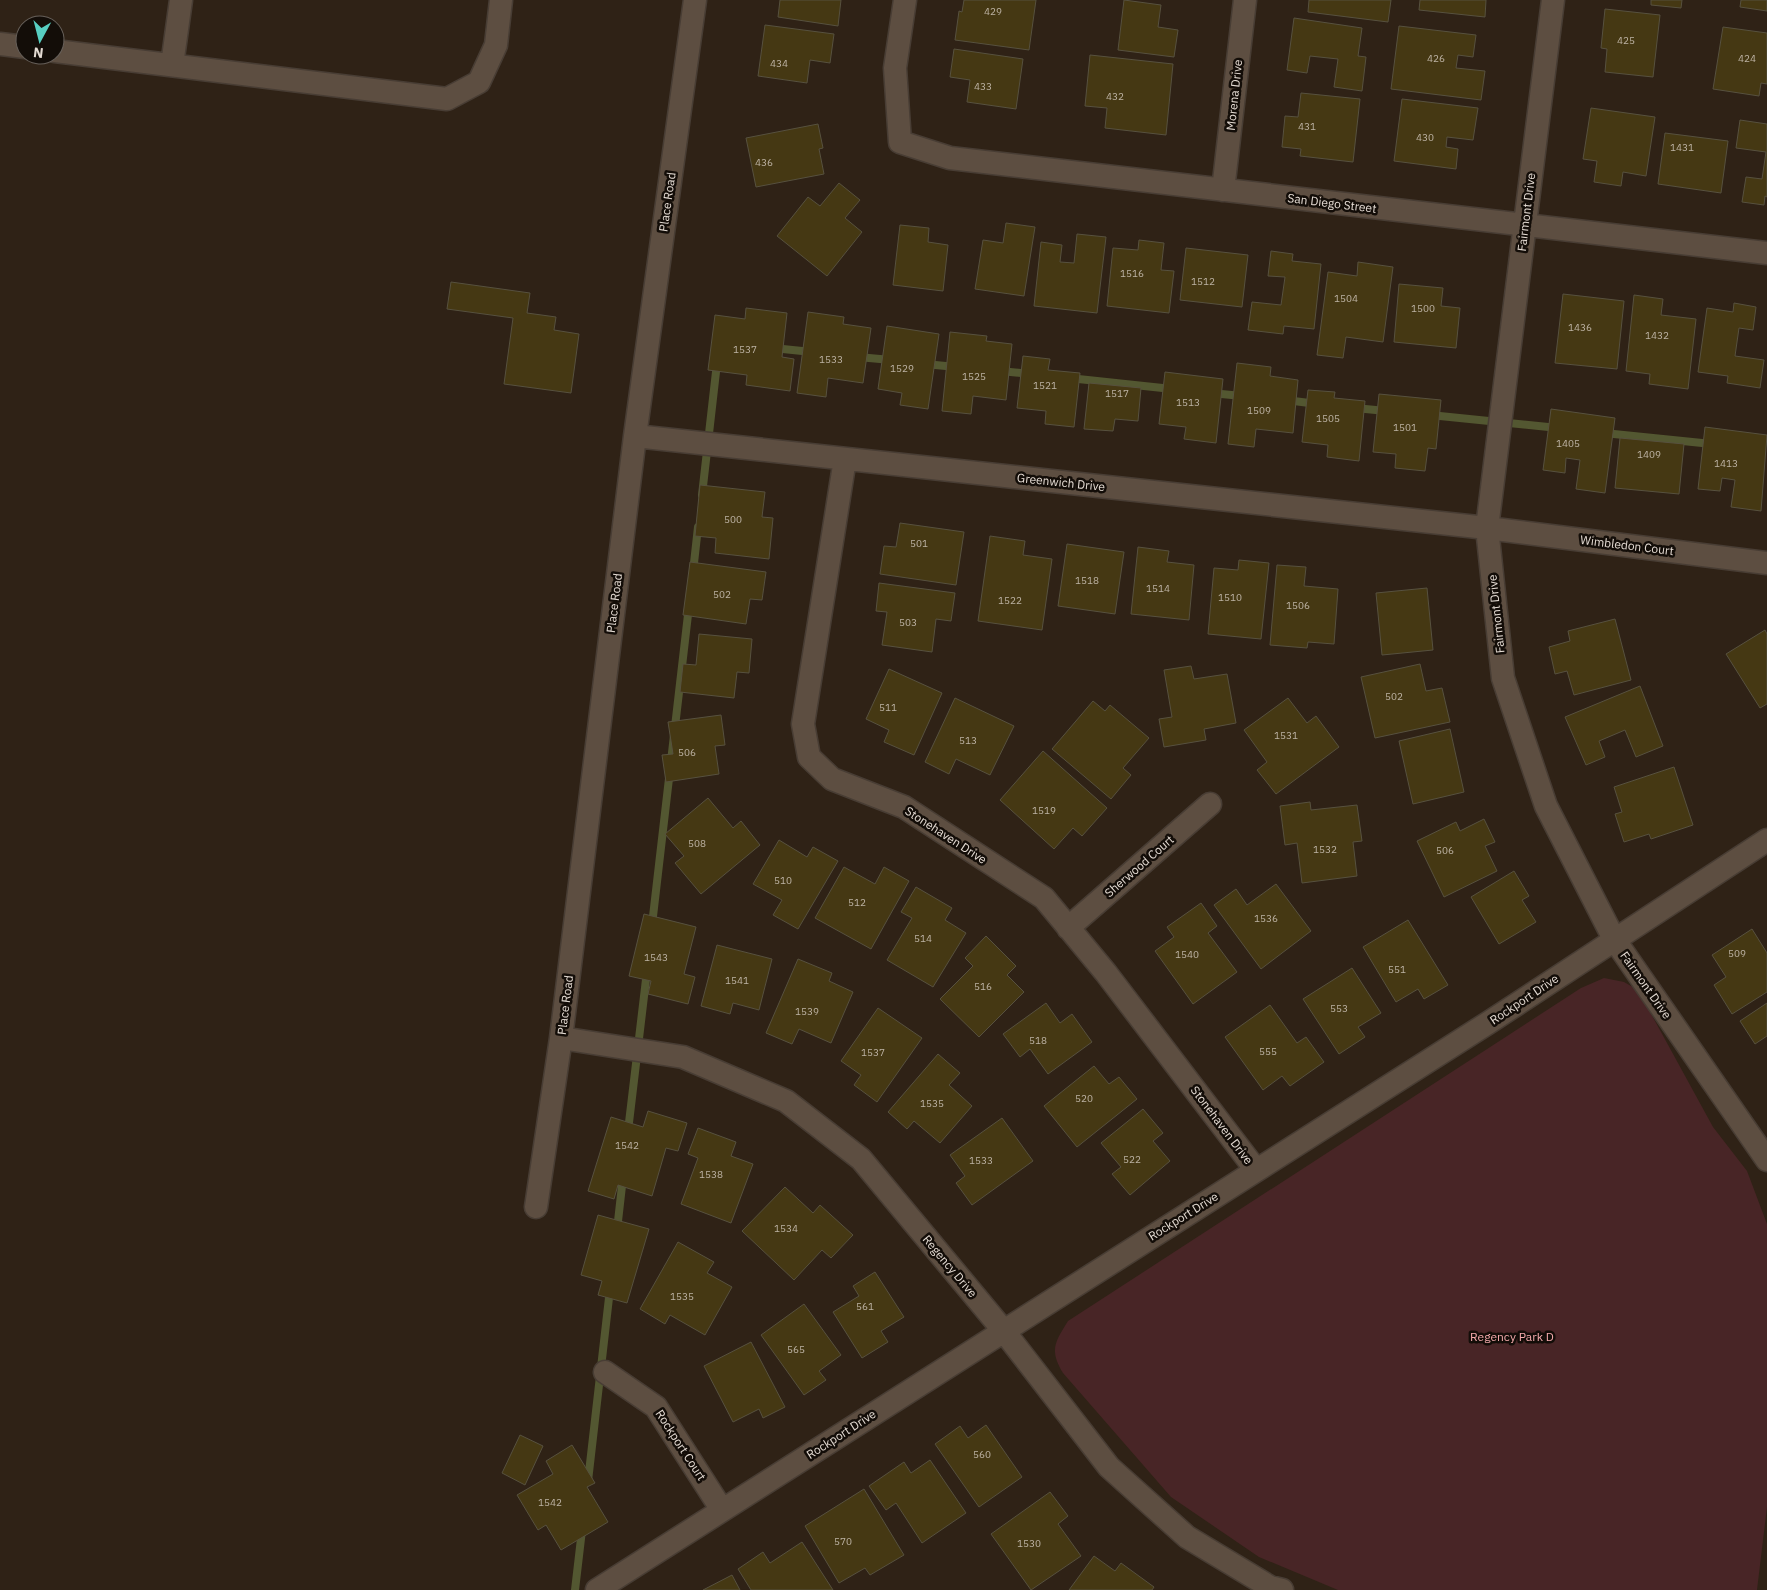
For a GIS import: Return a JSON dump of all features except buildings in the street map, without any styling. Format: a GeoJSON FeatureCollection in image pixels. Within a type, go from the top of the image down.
{"type":"FeatureCollection","features":[{"type":"Feature","properties":{"kind":"street"},"geometry":{"type":"LineString","coordinates":[[172,65],[181,0]]}},
{"type":"Feature","properties":{"kind":"street"},"geometry":{"type":"LineString","coordinates":[[65,52],[447,99],[478,82],[496,45],[501,0]]}},
{"type":"Feature","properties":{"kind":"street","name":"Place Road"},"geometry":{"type":"LineString","coordinates":[[536,1207],[561,1038],[635,436],[695,0]]}},
{"type":"Feature","properties":{"kind":"street","name":"San Diego Street"},"geometry":{"type":"LineString","coordinates":[[905,0],[896,68],[900,142],[950,158],[1767,253]]}},
{"type":"Feature","properties":{"kind":"street","name":"Morena Drive"},"geometry":{"type":"LineString","coordinates":[[1223,190],[1244,0]]}},
{"type":"Feature","properties":{"kind":"street","name":"Fairmont Drive"},"geometry":{"type":"LineString","coordinates":[[1553,0],[1488,528],[1503,678],[1546,806],[1614,939],[1767,1160]]}},
{"type":"Feature","properties":{"kind":"street"},"geometry":{"type":"LineString","coordinates":[[0,44],[15,46]]}},
{"type":"Feature","properties":{"kind":"street","name":"Greenwich Drive"},"geometry":{"type":"LineString","coordinates":[[635,436],[1488,528]]}},
{"type":"Feature","properties":{"kind":"street","name":"Stonehaven Drive"},"geometry":{"type":"LineString","coordinates":[[845,459],[803,724],[810,757],[832,779],[904,807],[1044,898],[1256,1170]]}},
{"type":"Feature","properties":{"kind":"street","name":"Wimbledon Court"},"geometry":{"type":"LineString","coordinates":[[1488,528],[1767,563]]}},
{"type":"Feature","properties":{"kind":"street","name":"Sherwood Court"},"geometry":{"type":"LineString","coordinates":[[1068,928],[1210,804]]}},
{"type":"Feature","properties":{"kind":"street","name":"Rockport Drive"},"geometry":{"type":"LineString","coordinates":[[597,1590],[1488,1023],[1767,840]]}},
{"type":"Feature","properties":{"kind":"street","name":"Regency Drive"},"geometry":{"type":"LineString","coordinates":[[561,1038],[683,1057],[786,1101],[860,1159],[1003,1330],[1108,1467],[1187,1537],[1270,1587],[1282,1590]]}},
{"type":"Feature","properties":{"kind":"street","name":"Rockport Court"},"geometry":{"type":"LineString","coordinates":[[605,1372],[656,1406],[722,1510]]}},
{"type":"Feature","properties":{"kind":"green space","name":"Regency Park D"},"geometry":{"type":"Polygon","coordinates":[[[1604,978],[1624,982],[1638,990],[1713,1127],[1747,1171],[1767,1224],[1767,1507],[1757,1590],[1338,1590],[1259,1557],[1171,1497],[1063,1373],[1056,1358],[1055,1346],[1068,1321],[1581,988],[1604,978]]]}},
{"type":"Feature","properties":{"kind":"waterway"},"geometry":{"type":"LineString","coordinates":[[773,348],[812,352]]}},
{"type":"Feature","properties":{"kind":"waterway"},"geometry":{"type":"LineString","coordinates":[[858,357],[891,360]]}},
{"type":"Feature","properties":{"kind":"waterway"},"geometry":{"type":"LineString","coordinates":[[702,495],[717,363]]}},
{"type":"Feature","properties":{"kind":"waterway"},"geometry":{"type":"LineString","coordinates":[[925,364],[956,367]]}},
{"type":"Feature","properties":{"kind":"waterway"},"geometry":{"type":"LineString","coordinates":[[1000,371],[1031,374]]}},
{"type":"Feature","properties":{"kind":"waterway"},"geometry":{"type":"LineString","coordinates":[[1069,378],[1172,389]]}},
{"type":"Feature","properties":{"kind":"waterway"},"geometry":{"type":"LineString","coordinates":[[1211,393],[1242,396]]}},
{"type":"Feature","properties":{"kind":"waterway"},"geometry":{"type":"LineString","coordinates":[[1286,400],[1317,404]]}},
{"type":"Feature","properties":{"kind":"waterway"},"geometry":{"type":"LineString","coordinates":[[1355,408],[1386,411]]}},
{"type":"Feature","properties":{"kind":"waterway"},"geometry":{"type":"LineString","coordinates":[[1430,415],[1558,428]]}},
{"type":"Feature","properties":{"kind":"waterway"},"geometry":{"type":"LineString","coordinates":[[1604,433],[1712,444]]}},
{"type":"Feature","properties":{"kind":"waterway"},"geometry":{"type":"LineString","coordinates":[[693,572],[698,527]]}},
{"type":"Feature","properties":{"kind":"waterway"},"geometry":{"type":"LineString","coordinates":[[652,925],[689,606]]}},
{"type":"Feature","properties":{"kind":"waterway"},"geometry":{"type":"LineString","coordinates":[[628,1131],[647,971]]}},
{"type":"Feature","properties":{"kind":"waterway"},"geometry":{"type":"LineString","coordinates":[[617,1230],[623,1177]]}},
{"type":"Feature","properties":{"kind":"waterway"},"geometry":{"type":"LineString","coordinates":[[588,1481],[610,1289]]}},
{"type":"Feature","properties":{"kind":"waterway"},"geometry":{"type":"LineString","coordinates":[[575,1590],[582,1530]]}}]}
